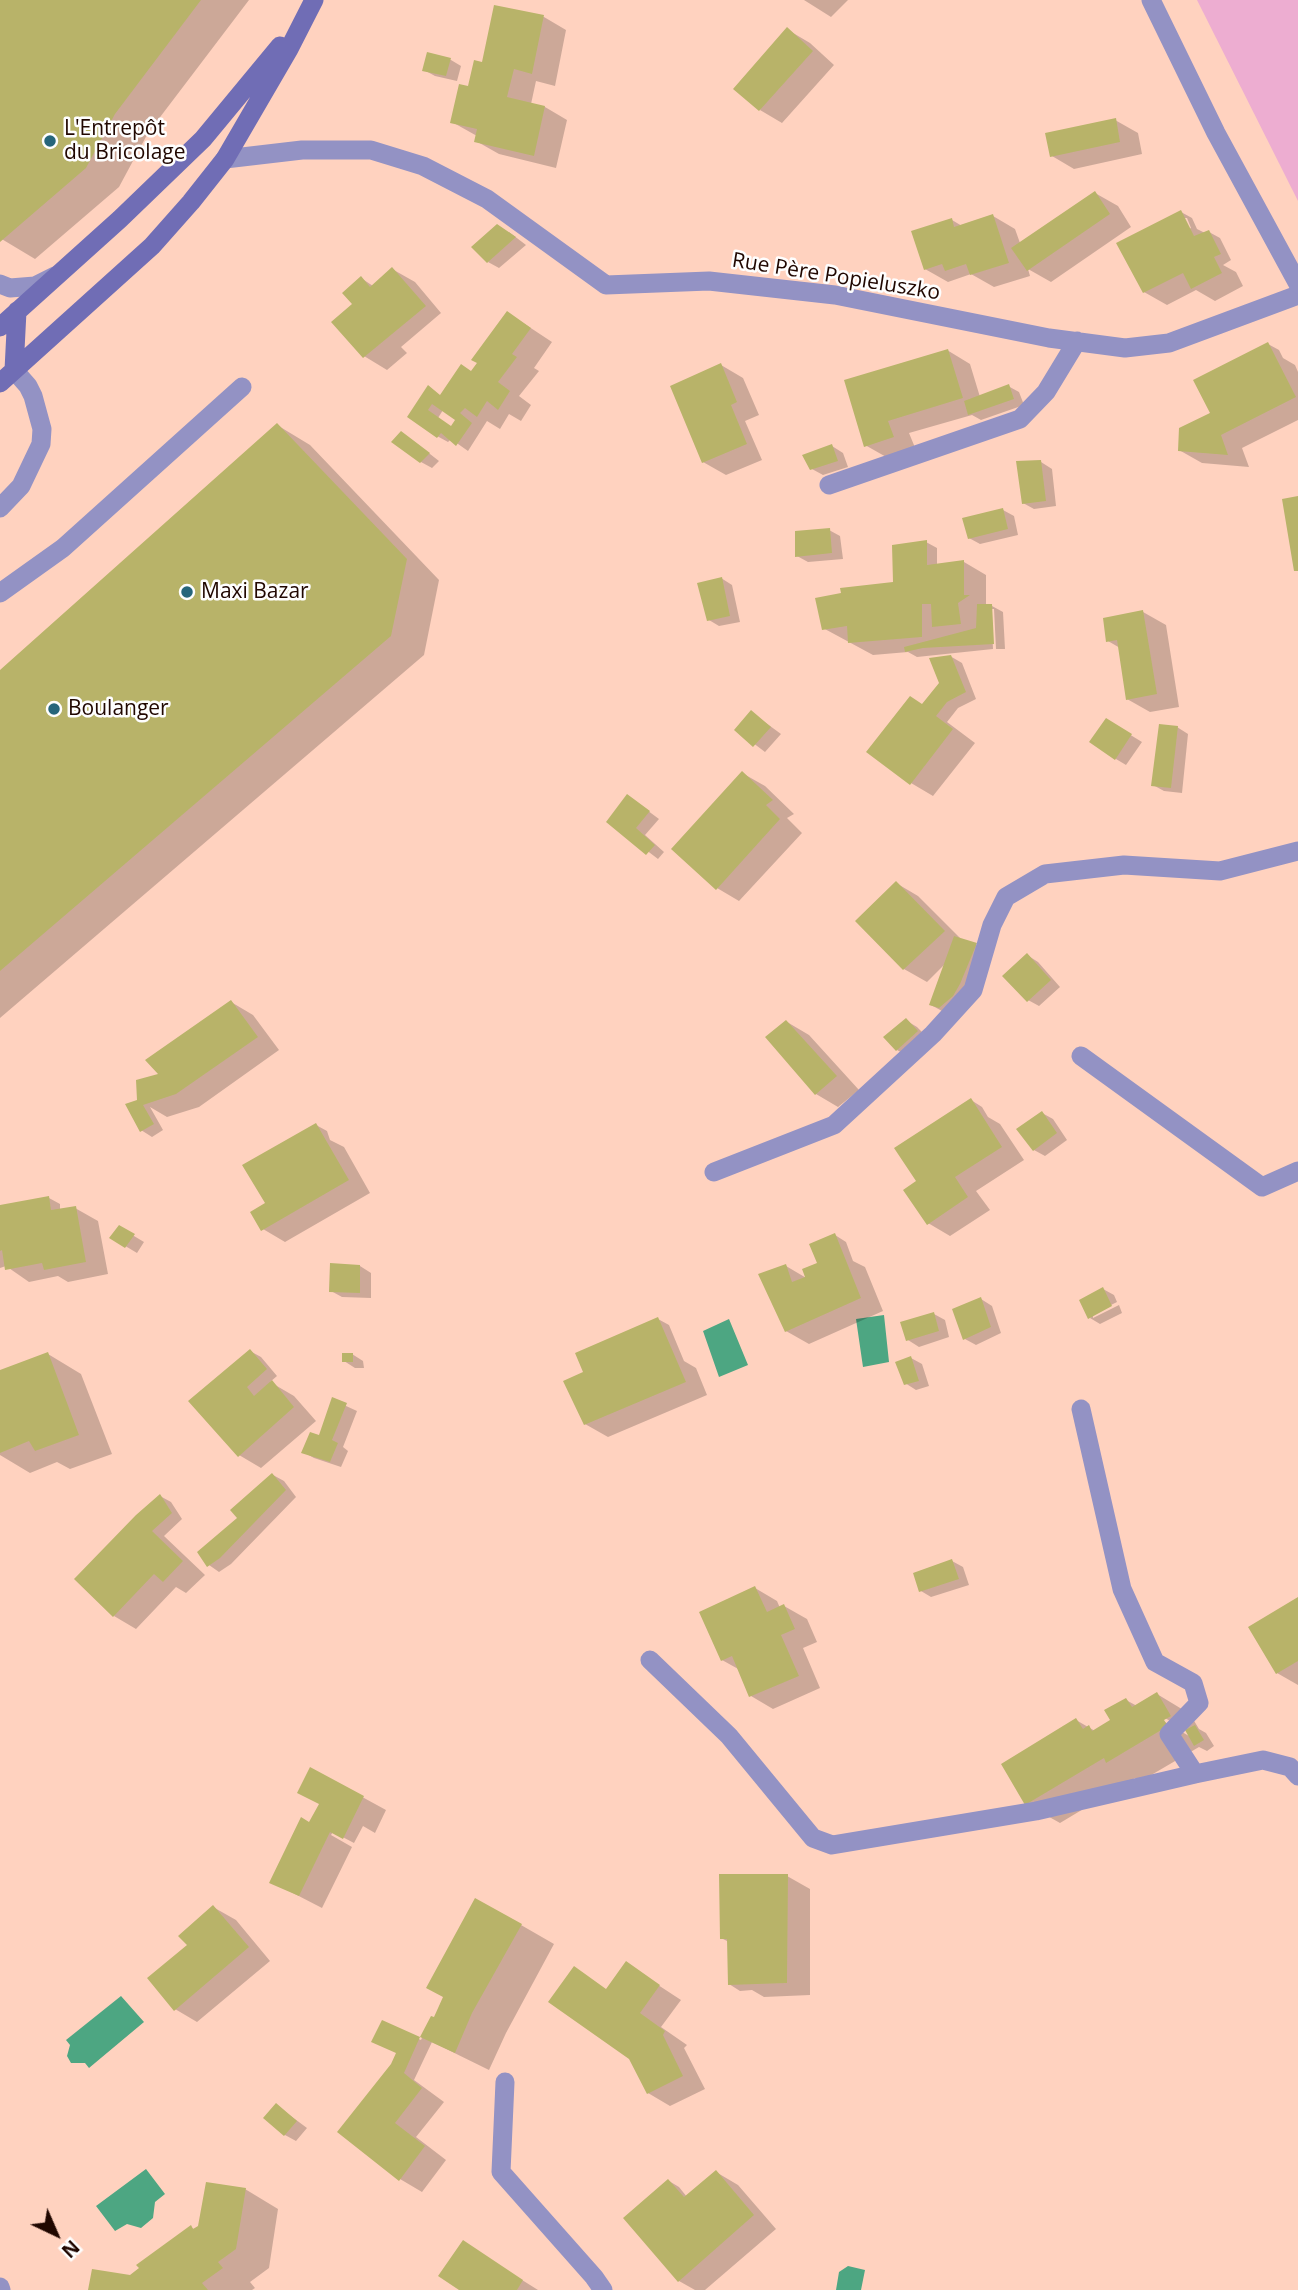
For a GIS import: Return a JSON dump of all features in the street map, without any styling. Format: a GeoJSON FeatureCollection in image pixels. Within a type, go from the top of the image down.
{"type":"FeatureCollection","features":[{"type":"Feature","properties":{"kind":"main road"},"geometry":{"type":"LineString","coordinates":[[7,376],[152,246],[185,210],[225,159],[289,49],[314,0]]}},
{"type":"Feature","properties":{"kind":"main road"},"geometry":{"type":"LineString","coordinates":[[0,327],[120,219],[202,139],[257,75],[314,0]]}},
{"type":"Feature","properties":{"kind":"main road"},"geometry":{"type":"LineString","coordinates":[[7,376],[18,311]]}},
{"type":"Feature","properties":{"kind":"street"},"geometry":{"type":"LineString","coordinates":[[1151,0],[1216,133],[1298,284]]}},
{"type":"Feature","properties":{"kind":"street","name":"Rue Père Popieluszko"},"geometry":{"type":"LineString","coordinates":[[225,159],[302,150],[371,150],[423,166],[487,199],[606,285],[709,281],[835,295],[1125,348],[1170,343],[1298,295]]}},
{"type":"Feature","properties":{"kind":"street"},"geometry":{"type":"LineString","coordinates":[[0,284],[10,288],[35,286],[59,274]]}},
{"type":"Feature","properties":{"kind":"street"},"geometry":{"type":"LineString","coordinates":[[0,291],[18,311]]}},
{"type":"Feature","properties":{"kind":"street"},"geometry":{"type":"LineString","coordinates":[[830,485],[1020,419],[1046,392],[1077,341]]}},
{"type":"Feature","properties":{"kind":"street"},"geometry":{"type":"LineString","coordinates":[[0,508],[21,486],[41,444],[42,429],[39,413],[28,386],[7,376]]}},
{"type":"Feature","properties":{"kind":"street"},"geometry":{"type":"LineString","coordinates":[[0,593],[63,548],[242,387]]}},
{"type":"Feature","properties":{"kind":"street"},"geometry":{"type":"LineString","coordinates":[[714,1172],[834,1125],[933,1034],[973,990],[992,925],[1006,897],[1045,874],[1124,865],[1220,871],[1298,851]]}},
{"type":"Feature","properties":{"kind":"street"},"geometry":{"type":"LineString","coordinates":[[1081,1056],[1262,1187],[1298,1171]]}},
{"type":"Feature","properties":{"kind":"street"},"geometry":{"type":"LineString","coordinates":[[1081,1409],[1122,1589],[1155,1662],[1193,1683],[1199,1703],[1170,1734],[1195,1773]]}},
{"type":"Feature","properties":{"kind":"street"},"geometry":{"type":"LineString","coordinates":[[650,1660],[729,1736],[813,1838],[832,1845],[1036,1811],[1195,1773],[1263,1760],[1290,1767],[1298,1776]]}},
{"type":"Feature","properties":{"kind":"street"},"geometry":{"type":"LineString","coordinates":[[505,2082],[501,2172],[603,2290]]}},
{"type":"Feature","properties":{"kind":"shaded area"},"geometry":{"type":"Polygon","coordinates":[[[1197,0],[1298,0],[1298,201],[1197,0]]]}},
{"type":"Feature","properties":{"kind":"shaded area"},"geometry":{"type":"Polygon","coordinates":[[[884,1315],[889,1362],[863,1367],[856,1319],[884,1315]]]}},
{"type":"Feature","properties":{"kind":"shaded area"},"geometry":{"type":"Polygon","coordinates":[[[729,1319],[748,1365],[719,1377],[703,1331],[729,1319]]]}},
{"type":"Feature","properties":{"kind":"shaded area"},"geometry":{"type":"Polygon","coordinates":[[[121,1996],[144,2022],[89,2068],[85,2063],[71,2063],[67,2056],[70,2045],[66,2040],[121,1996]]]}},
{"type":"Feature","properties":{"kind":"shaded area"},"geometry":{"type":"Polygon","coordinates":[[[146,2169],[165,2194],[155,2202],[153,2218],[141,2228],[127,2224],[115,2231],[96,2206],[146,2169]]]}},
{"type":"Feature","properties":{"kind":"shaded area"},"geometry":{"type":"Polygon","coordinates":[[[848,2266],[865,2270],[861,2290],[836,2290],[839,2272],[848,2266]]]}},
{"type":"Feature","properties":{"kind":"building","name":"L'Entrepôt du Bricolage"},"geometry":{"type":"Polygon","coordinates":[[[0,0],[201,0],[115,114],[86,168],[0,242],[0,0]]]}},
{"type":"Feature","properties":{"kind":"building"},"geometry":{"type":"Polygon","coordinates":[[[494,5],[544,15],[532,74],[514,69],[507,97],[545,106],[534,156],[474,142],[477,129],[450,123],[459,84],[468,86],[474,60],[482,62],[494,5]]]}},
{"type":"Feature","properties":{"kind":"building"},"geometry":{"type":"Polygon","coordinates":[[[787,27],[813,51],[759,111],[733,89],[787,27]]]}},
{"type":"Feature","properties":{"kind":"building"},"geometry":{"type":"Polygon","coordinates":[[[427,52],[451,58],[446,76],[422,71],[427,52]]]}},
{"type":"Feature","properties":{"kind":"building"},"geometry":{"type":"Polygon","coordinates":[[[1116,118],[1120,142],[1050,157],[1045,133],[1116,118]]]}},
{"type":"Feature","properties":{"kind":"building"},"geometry":{"type":"Polygon","coordinates":[[[1095,191],[1110,214],[1027,271],[1011,248],[1095,191]]]}},
{"type":"Feature","properties":{"kind":"building"},"geometry":{"type":"Polygon","coordinates":[[[1181,210],[1194,236],[1209,230],[1221,254],[1214,257],[1222,273],[1191,289],[1183,273],[1143,293],[1116,243],[1181,210]]]}},
{"type":"Feature","properties":{"kind":"building"},"geometry":{"type":"Polygon","coordinates":[[[993,214],[1009,263],[970,275],[966,264],[945,271],[942,264],[924,270],[911,231],[952,218],[954,227],[993,214]]]}},
{"type":"Feature","properties":{"kind":"building"},"geometry":{"type":"Polygon","coordinates":[[[497,224],[516,237],[487,263],[471,247],[497,224]]]}},
{"type":"Feature","properties":{"kind":"building"},"geometry":{"type":"Polygon","coordinates":[[[392,267],[426,306],[363,358],[331,322],[352,304],[342,293],[361,276],[370,287],[392,267]]]}},
{"type":"Feature","properties":{"kind":"building"},"geometry":{"type":"Polygon","coordinates":[[[507,311],[531,328],[512,354],[517,357],[498,382],[510,391],[498,410],[487,401],[477,417],[465,408],[460,413],[472,423],[456,446],[441,433],[437,438],[407,417],[428,385],[440,395],[461,364],[471,371],[477,363],[471,360],[507,311]],[[432,404],[428,410],[451,426],[455,420],[432,404]]]}},
{"type":"Feature","properties":{"kind":"building"},"geometry":{"type":"Polygon","coordinates":[[[1268,342],[1296,397],[1221,435],[1228,455],[1178,451],[1179,428],[1210,413],[1193,380],[1268,342]]]}},
{"type":"Feature","properties":{"kind":"building"},"geometry":{"type":"Polygon","coordinates":[[[948,349],[963,398],[888,421],[894,437],[864,447],[844,380],[948,349]]]}},
{"type":"Feature","properties":{"kind":"building"},"geometry":{"type":"Polygon","coordinates":[[[721,363],[737,402],[731,405],[747,444],[702,463],[670,386],[721,363]]]}},
{"type":"Feature","properties":{"kind":"building"},"geometry":{"type":"Polygon","coordinates":[[[1009,384],[1014,399],[968,415],[964,401],[1009,384]]]}},
{"type":"Feature","properties":{"kind":"building"},"geometry":{"type":"Polygon","coordinates":[[[277,423],[407,559],[391,636],[0,971],[0,670],[277,423]]]}},
{"type":"Feature","properties":{"kind":"building"},"geometry":{"type":"Polygon","coordinates":[[[401,431],[430,453],[420,463],[391,442],[401,431]]]}},
{"type":"Feature","properties":{"kind":"building"},"geometry":{"type":"Polygon","coordinates":[[[832,444],[838,461],[810,470],[802,455],[832,444]]]}},
{"type":"Feature","properties":{"kind":"building"},"geometry":{"type":"Polygon","coordinates":[[[1041,460],[1046,501],[1022,504],[1016,461],[1041,460]]]}},
{"type":"Feature","properties":{"kind":"building"},"geometry":{"type":"Polygon","coordinates":[[[1298,496],[1298,571],[1294,571],[1282,499],[1298,496]]]}},
{"type":"Feature","properties":{"kind":"building"},"geometry":{"type":"Polygon","coordinates":[[[1003,508],[1008,529],[968,539],[962,518],[1003,508]]]}},
{"type":"Feature","properties":{"kind":"building"},"geometry":{"type":"Polygon","coordinates":[[[830,528],[832,553],[795,557],[795,531],[830,528]]]}},
{"type":"Feature","properties":{"kind":"building"},"geometry":{"type":"Polygon","coordinates":[[[927,540],[927,565],[964,560],[964,595],[970,595],[958,603],[961,624],[932,627],[931,604],[922,604],[922,637],[848,643],[847,626],[822,630],[815,598],[841,593],[840,588],[893,582],[892,545],[927,540]]]}},
{"type":"Feature","properties":{"kind":"building"},"geometry":{"type":"Polygon","coordinates":[[[722,577],[730,616],[707,621],[697,583],[722,577]]]}},
{"type":"Feature","properties":{"kind":"building"},"geometry":{"type":"Polygon","coordinates":[[[977,604],[992,604],[994,644],[923,648],[905,652],[904,647],[976,628],[977,604]]]}},
{"type":"Feature","properties":{"kind":"building"},"geometry":{"type":"Polygon","coordinates":[[[1143,610],[1157,694],[1126,700],[1117,640],[1106,642],[1103,618],[1143,610]]]}},
{"type":"Feature","properties":{"kind":"building"},"geometry":{"type":"Polygon","coordinates":[[[951,655],[966,692],[947,702],[936,716],[953,729],[910,785],[866,752],[910,696],[922,704],[939,683],[929,658],[951,655]]]}},
{"type":"Feature","properties":{"kind":"building"},"geometry":{"type":"Polygon","coordinates":[[[751,710],[771,727],[753,747],[734,730],[751,710]]]}},
{"type":"Feature","properties":{"kind":"building"},"geometry":{"type":"Polygon","coordinates":[[[1106,718],[1132,734],[1115,760],[1089,742],[1106,718]]]}},
{"type":"Feature","properties":{"kind":"building"},"geometry":{"type":"Polygon","coordinates":[[[1159,724],[1178,726],[1171,788],[1151,786],[1159,724]]]}},
{"type":"Feature","properties":{"kind":"building"},"geometry":{"type":"Polygon","coordinates":[[[742,771],[773,800],[766,805],[780,819],[716,890],[671,849],[742,771]]]}},
{"type":"Feature","properties":{"kind":"building"},"geometry":{"type":"Polygon","coordinates":[[[627,794],[650,811],[636,828],[655,845],[646,855],[606,822],[627,794]]]}},
{"type":"Feature","properties":{"kind":"building"},"geometry":{"type":"Polygon","coordinates":[[[896,881],[945,931],[903,970],[855,921],[896,881]]]}},
{"type":"Feature","properties":{"kind":"building"},"geometry":{"type":"Polygon","coordinates":[[[954,936],[977,943],[953,996],[939,1008],[929,1005],[954,936]]]}},
{"type":"Feature","properties":{"kind":"building"},"geometry":{"type":"Polygon","coordinates":[[[1027,953],[1051,980],[1027,1002],[1002,976],[1027,953]]]}},
{"type":"Feature","properties":{"kind":"building"},"geometry":{"type":"Polygon","coordinates":[[[231,1000],[258,1037],[176,1094],[143,1105],[154,1124],[140,1132],[125,1104],[137,1100],[136,1080],[158,1074],[145,1060],[231,1000]]]}},
{"type":"Feature","properties":{"kind":"building"},"geometry":{"type":"Polygon","coordinates":[[[906,1018],[918,1031],[896,1051],[883,1037],[906,1018]]]}},
{"type":"Feature","properties":{"kind":"building"},"geometry":{"type":"Polygon","coordinates":[[[786,1020],[837,1076],[815,1095],[765,1037],[786,1020]]]}},
{"type":"Feature","properties":{"kind":"building"},"geometry":{"type":"Polygon","coordinates":[[[971,1098],[1002,1147],[955,1177],[968,1197],[927,1225],[903,1190],[916,1181],[894,1148],[971,1098]]]}},
{"type":"Feature","properties":{"kind":"building"},"geometry":{"type":"Polygon","coordinates":[[[1042,1111],[1057,1133],[1033,1151],[1016,1129],[1042,1111]]]}},
{"type":"Feature","properties":{"kind":"building"},"geometry":{"type":"Polygon","coordinates":[[[316,1123],[349,1180],[261,1231],[250,1212],[265,1203],[242,1165],[316,1123]]]}},
{"type":"Feature","properties":{"kind":"building"},"geometry":{"type":"Polygon","coordinates":[[[49,1196],[51,1210],[76,1206],[86,1262],[44,1270],[42,1263],[5,1270],[2,1250],[0,1251],[0,1205],[49,1196]]]}},
{"type":"Feature","properties":{"kind":"building"},"geometry":{"type":"Polygon","coordinates":[[[119,1225],[135,1234],[125,1248],[109,1238],[119,1225]]]}},
{"type":"Feature","properties":{"kind":"building"},"geometry":{"type":"Polygon","coordinates":[[[835,1233],[861,1298],[785,1332],[758,1274],[786,1264],[792,1282],[805,1277],[802,1269],[817,1263],[809,1244],[835,1233]]]}},
{"type":"Feature","properties":{"kind":"building"},"geometry":{"type":"Polygon","coordinates":[[[330,1263],[360,1265],[360,1293],[329,1292],[330,1263]]]}},
{"type":"Feature","properties":{"kind":"building"},"geometry":{"type":"Polygon","coordinates":[[[1103,1287],[1112,1306],[1088,1319],[1079,1300],[1103,1287]]]}},
{"type":"Feature","properties":{"kind":"building"},"geometry":{"type":"Polygon","coordinates":[[[981,1297],[991,1327],[963,1340],[952,1309],[981,1297]]]}},
{"type":"Feature","properties":{"kind":"building"},"geometry":{"type":"Polygon","coordinates":[[[934,1312],[939,1331],[906,1341],[900,1322],[934,1312]]]}},
{"type":"Feature","properties":{"kind":"building"},"geometry":{"type":"Polygon","coordinates":[[[658,1317],[686,1382],[584,1425],[563,1381],[583,1372],[575,1353],[658,1317]]]}},
{"type":"Feature","properties":{"kind":"building"},"geometry":{"type":"Polygon","coordinates":[[[250,1349],[267,1369],[247,1387],[254,1396],[272,1380],[294,1407],[238,1457],[188,1401],[250,1349]]]}},
{"type":"Feature","properties":{"kind":"building"},"geometry":{"type":"Polygon","coordinates":[[[48,1352],[79,1435],[35,1451],[29,1441],[0,1453],[0,1370],[48,1352]]]}},
{"type":"Feature","properties":{"kind":"building"},"geometry":{"type":"Polygon","coordinates":[[[342,1353],[353,1353],[353,1362],[342,1362],[342,1353]]]}},
{"type":"Feature","properties":{"kind":"building"},"geometry":{"type":"Polygon","coordinates":[[[911,1356],[919,1381],[904,1385],[895,1362],[911,1356]]]}},
{"type":"Feature","properties":{"kind":"building"},"geometry":{"type":"Polygon","coordinates":[[[332,1397],[347,1403],[332,1440],[338,1443],[330,1462],[301,1453],[310,1432],[319,1435],[332,1397]]]}},
{"type":"Feature","properties":{"kind":"building"},"geometry":{"type":"Polygon","coordinates":[[[272,1473],[286,1490],[220,1558],[207,1567],[197,1552],[237,1518],[230,1510],[272,1473]]]}},
{"type":"Feature","properties":{"kind":"building"},"geometry":{"type":"Polygon","coordinates":[[[160,1494],[172,1513],[152,1531],[183,1561],[163,1582],[154,1574],[113,1617],[74,1579],[160,1494]]]}},
{"type":"Feature","properties":{"kind":"building"},"geometry":{"type":"Polygon","coordinates":[[[952,1559],[959,1579],[919,1592],[913,1573],[952,1559]]]}},
{"type":"Feature","properties":{"kind":"building"},"geometry":{"type":"Polygon","coordinates":[[[755,1586],[767,1612],[784,1604],[795,1629],[781,1635],[799,1676],[749,1697],[732,1656],[721,1661],[699,1612],[755,1586]]]}},
{"type":"Feature","properties":{"kind":"building"},"geometry":{"type":"Polygon","coordinates":[[[1298,1597],[1298,1661],[1276,1674],[1248,1627],[1298,1597]]]}},
{"type":"Feature","properties":{"kind":"building"},"geometry":{"type":"Polygon","coordinates":[[[1157,1692],[1171,1716],[1164,1720],[1168,1726],[1106,1763],[1104,1758],[1025,1805],[1001,1764],[1076,1718],[1083,1729],[1089,1725],[1092,1731],[1110,1720],[1104,1710],[1126,1698],[1132,1707],[1157,1692]]]}},
{"type":"Feature","properties":{"kind":"building"},"geometry":{"type":"Polygon","coordinates":[[[1195,1725],[1204,1740],[1194,1746],[1185,1730],[1195,1725]]]}},
{"type":"Feature","properties":{"kind":"building"},"geometry":{"type":"Polygon","coordinates":[[[310,1767],[364,1796],[343,1839],[330,1832],[299,1896],[269,1883],[301,1817],[309,1822],[319,1804],[297,1793],[310,1767]]]}},
{"type":"Feature","properties":{"kind":"building"},"geometry":{"type":"Polygon","coordinates":[[[719,1874],[788,1874],[787,1983],[728,1985],[727,1939],[720,1939],[719,1874]]]}},
{"type":"Feature","properties":{"kind":"building"},"geometry":{"type":"Polygon","coordinates":[[[475,1898],[522,1924],[472,2013],[455,2053],[420,2037],[431,2016],[434,2017],[443,1997],[426,1988],[475,1898]]]}},
{"type":"Feature","properties":{"kind":"building"},"geometry":{"type":"Polygon","coordinates":[[[213,1905],[249,1947],[174,2011],[147,1978],[187,1945],[178,1936],[213,1905]]]}},
{"type":"Feature","properties":{"kind":"building"},"geometry":{"type":"Polygon","coordinates":[[[626,1961],[660,1985],[640,2013],[665,2031],[663,2035],[683,2076],[647,2094],[629,2059],[548,2002],[574,1966],[606,1989],[626,1961]]]}},
{"type":"Feature","properties":{"kind":"building"},"geometry":{"type":"Polygon","coordinates":[[[382,2020],[420,2037],[404,2073],[422,2088],[395,2123],[425,2146],[399,2181],[337,2132],[391,2064],[396,2053],[371,2042],[382,2020]]]}},
{"type":"Feature","properties":{"kind":"building"},"geometry":{"type":"Polygon","coordinates":[[[276,2103],[297,2121],[284,2136],[263,2118],[276,2103]]]}},
{"type":"Feature","properties":{"kind":"building"},"geometry":{"type":"Polygon","coordinates":[[[716,2170],[754,2215],[678,2282],[623,2218],[668,2179],[684,2197],[716,2170]]]}},
{"type":"Feature","properties":{"kind":"building"},"geometry":{"type":"Polygon","coordinates":[[[206,2182],[246,2188],[236,2249],[218,2262],[223,2268],[202,2283],[208,2290],[88,2290],[92,2269],[130,2275],[139,2268],[136,2265],[191,2225],[193,2229],[198,2226],[206,2182]]]}},
{"type":"Feature","properties":{"kind":"building"},"geometry":{"type":"Polygon","coordinates":[[[463,2240],[523,2280],[517,2290],[459,2290],[438,2276],[463,2240]]]}},
{"type":"Feature","properties":{"kind":"place","name":"L'Entrepôt du Bricolage"},"geometry":{"type":"Point","coordinates":[50,141]}},
{"type":"Feature","properties":{"kind":"place","name":"Maxi Bazar"},"geometry":{"type":"Point","coordinates":[187,592]}},
{"type":"Feature","properties":{"kind":"place","name":"Boulanger"},"geometry":{"type":"Point","coordinates":[54,709]}}]}
